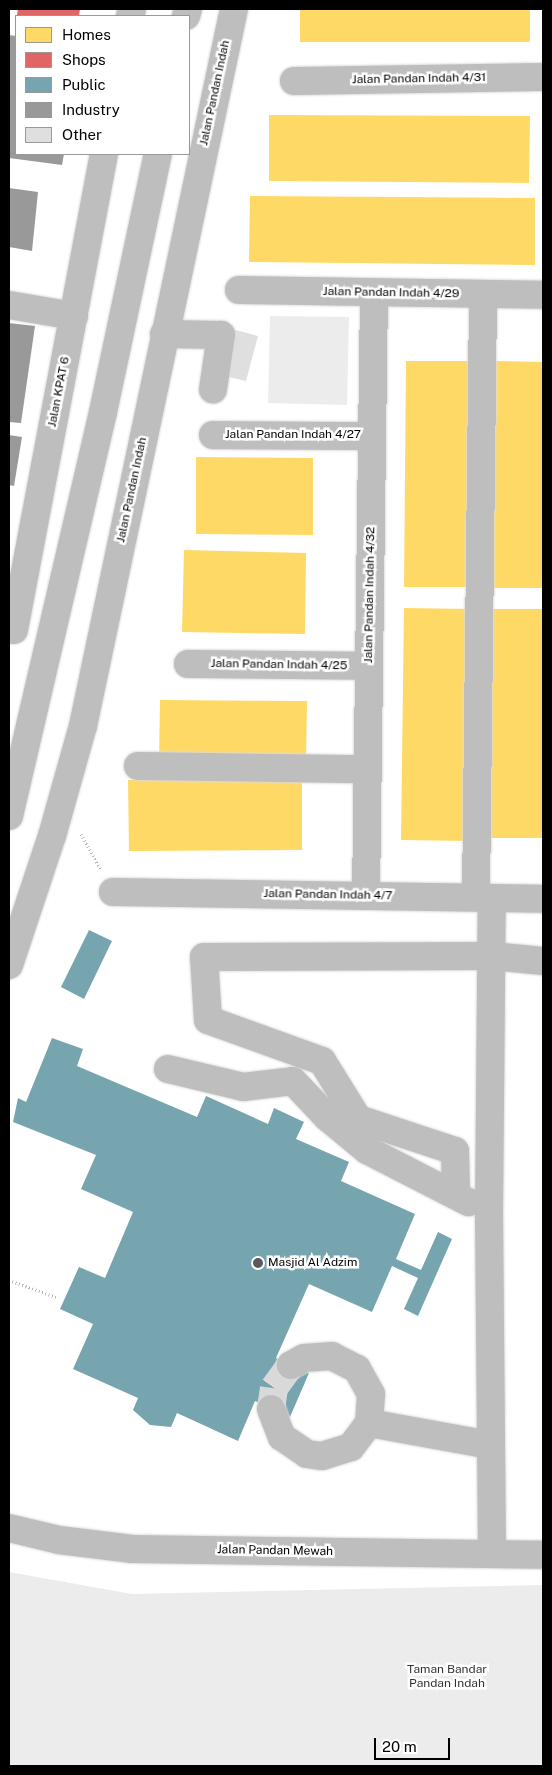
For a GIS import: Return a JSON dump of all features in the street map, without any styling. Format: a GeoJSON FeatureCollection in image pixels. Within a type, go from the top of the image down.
{"type":"FeatureCollection","features":[{"type":"Feature","properties":{"kind":"street","name":"Jalan Pandan Indah"},"geometry":{"type":"LineString","coordinates":[[9,964],[52,836],[83,726],[164,334],[234,9]]}},
{"type":"Feature","properties":{"kind":"street","name":"Jalan Pandan Indah 4/31"},"geometry":{"type":"LineString","coordinates":[[294,82],[543,77]]}},
{"type":"Feature","properties":{"kind":"street","name":"Jalan KPAT 6"},"geometry":{"type":"LineString","coordinates":[[14,630],[104,155]]}},
{"type":"Feature","properties":{"kind":"street"},"geometry":{"type":"LineString","coordinates":[[9,810],[19,736],[158,155]]}},
{"type":"Feature","properties":{"kind":"street","name":"Jalan Pandan Indah 4/29"},"geometry":{"type":"LineString","coordinates":[[239,290],[374,294],[543,295]]}},
{"type":"Feature","properties":{"kind":"street","name":"Jalan Pandan Indah 4/32"},"geometry":{"type":"LineString","coordinates":[[366,896],[374,294]]}},
{"type":"Feature","properties":{"kind":"street"},"geometry":{"type":"LineString","coordinates":[[483,295],[484,898],[492,956],[489,1215],[492,1554]]}},
{"type":"Feature","properties":{"kind":"street"},"geometry":{"type":"LineString","coordinates":[[9,305],[74,316]]}},
{"type":"Feature","properties":{"kind":"street"},"geometry":{"type":"LineString","coordinates":[[164,334],[221,335],[213,389]]}},
{"type":"Feature","properties":{"kind":"street","name":"Jalan Pandan Indah 4/27"},"geometry":{"type":"LineString","coordinates":[[213,435],[372,436]]}},
{"type":"Feature","properties":{"kind":"street","name":"Jalan Pandan Indah 4/25"},"geometry":{"type":"LineString","coordinates":[[188,664],[369,666]]}},
{"type":"Feature","properties":{"kind":"street"},"geometry":{"type":"LineString","coordinates":[[138,766],[367,769]]}},
{"type":"Feature","properties":{"kind":"street","name":"Jalan Pandan Indah 4/7"},"geometry":{"type":"LineString","coordinates":[[113,892],[543,899]]}},
{"type":"Feature","properties":{"kind":"street"},"geometry":{"type":"LineString","coordinates":[[456,1194],[455,1152],[358,1119],[322,1061],[208,1020],[204,957],[492,956],[543,961]]}},
{"type":"Feature","properties":{"kind":"street"},"geometry":{"type":"LineString","coordinates":[[168,1069],[243,1087],[292,1081],[327,1117],[367,1150],[456,1194],[489,1215]]}},
{"type":"Feature","properties":{"kind":"street"},"geometry":{"type":"LineString","coordinates":[[271,1409],[282,1437],[307,1454],[322,1456],[337,1454],[351,1447],[369,1423],[371,1394],[357,1369],[332,1356],[311,1356],[291,1365]]}},
{"type":"Feature","properties":{"kind":"street"},"geometry":{"type":"LineString","coordinates":[[369,1423],[490,1445]]}},
{"type":"Feature","properties":{"kind":"street","name":"Jalan Pandan Mewah"},"geometry":{"type":"LineString","coordinates":[[9,1528],[59,1540],[132,1550],[543,1555]]}},
{"type":"Feature","properties":{"kind":"path"},"geometry":{"type":"LineString","coordinates":[[81,834],[113,892]]}},
{"type":"Feature","properties":{"kind":"path"},"geometry":{"type":"LineString","coordinates":[[9,1280],[56,1297]]}},
{"type":"Feature","properties":{"kind":"green space"},"geometry":{"type":"Polygon","coordinates":[[[270,316],[349,317],[347,405],[268,403],[270,316]]]}},
{"type":"Feature","properties":{"kind":"green space","name":"Taman Bandar Pandan Indah"},"geometry":{"type":"Polygon","coordinates":[[[9,1572],[132,1594],[543,1585],[543,1766],[9,1766],[9,1572]]]}},
{"type":"Feature","properties":{"kind":"building: Homes"},"geometry":{"type":"Polygon","coordinates":[[[300,9],[530,9],[530,42],[300,42],[300,9]]]}},
{"type":"Feature","properties":{"kind":"building: Homes"},"geometry":{"type":"Polygon","coordinates":[[[269,115],[530,116],[529,183],[269,181],[269,115]]]}},
{"type":"Feature","properties":{"kind":"building: Homes"},"geometry":{"type":"Polygon","coordinates":[[[250,196],[535,198],[535,265],[249,262],[250,196]]]}},
{"type":"Feature","properties":{"kind":"building: Homes"},"geometry":{"type":"Polygon","coordinates":[[[406,361],[474,361],[471,587],[404,587],[406,361]]]}},
{"type":"Feature","properties":{"kind":"building: Homes"},"geometry":{"type":"Polygon","coordinates":[[[492,361],[543,362],[543,588],[490,588],[492,361]]]}},
{"type":"Feature","properties":{"kind":"building: Homes"},"geometry":{"type":"Polygon","coordinates":[[[196,457],[313,458],[313,535],[196,534],[196,457]]]}},
{"type":"Feature","properties":{"kind":"building: Homes"},"geometry":{"type":"Polygon","coordinates":[[[184,550],[306,553],[305,634],[182,632],[184,550]]]}},
{"type":"Feature","properties":{"kind":"building: Homes"},"geometry":{"type":"Polygon","coordinates":[[[404,608],[472,609],[469,841],[401,840],[404,608]]]}},
{"type":"Feature","properties":{"kind":"building: Homes"},"geometry":{"type":"Polygon","coordinates":[[[491,609],[543,609],[543,838],[491,838],[491,609]]]}},
{"type":"Feature","properties":{"kind":"building: Homes"},"geometry":{"type":"Polygon","coordinates":[[[160,700],[307,701],[306,763],[159,761],[160,700]]]}},
{"type":"Feature","properties":{"kind":"building: Homes"},"geometry":{"type":"Polygon","coordinates":[[[302,779],[302,850],[129,851],[128,780],[302,779]]]}},
{"type":"Feature","properties":{"kind":"building: Shops"},"geometry":{"type":"Polygon","coordinates":[[[18,9],[80,9],[79,15],[17,15],[18,9]]]}},
{"type":"Feature","properties":{"kind":"building: Public"},"geometry":{"type":"Polygon","coordinates":[[[89,930],[112,941],[84,999],[61,987],[89,930]]]}},
{"type":"Feature","properties":{"kind":"building: Public","name":"Masjid Al Adzim"},"geometry":{"type":"Polygon","coordinates":[[[52,1038],[83,1049],[77,1066],[197,1117],[206,1096],[268,1124],[274,1108],[304,1122],[296,1139],[349,1162],[341,1181],[415,1214],[396,1259],[421,1270],[438,1232],[452,1239],[418,1316],[404,1309],[418,1278],[392,1266],[372,1312],[309,1284],[276,1358],[309,1373],[290,1417],[255,1401],[238,1441],[177,1413],[171,1427],[150,1425],[133,1410],[138,1398],[73,1369],[93,1324],[60,1309],[79,1267],[105,1278],[133,1212],[81,1189],[96,1155],[13,1122],[18,1098],[26,1102],[52,1038]]]}},
{"type":"Feature","properties":{"kind":"building: Industry"},"geometry":{"type":"Polygon","coordinates":[[[9,35],[15,36],[15,155],[64,155],[62,165],[9,158],[9,35]]]}},
{"type":"Feature","properties":{"kind":"building: Industry"},"geometry":{"type":"Polygon","coordinates":[[[9,188],[38,192],[32,251],[9,247],[9,188]]]}},
{"type":"Feature","properties":{"kind":"building: Industry"},"geometry":{"type":"Polygon","coordinates":[[[9,323],[35,326],[21,423],[9,422],[9,323]]]}},
{"type":"Feature","properties":{"kind":"building: Industry"},"geometry":{"type":"Polygon","coordinates":[[[9,435],[22,437],[14,486],[9,485],[9,435]]]}},
{"type":"Feature","properties":{"kind":"building: Other"},"geometry":{"type":"Polygon","coordinates":[[[232,329],[258,336],[246,381],[221,375],[232,329]]]}},
{"type":"Feature","properties":{"kind":"tunnel"},"geometry":{"type":"LineString","coordinates":[[271,1409],[274,1388],[291,1365]]}},
{"type":"Feature","properties":{"kind":"place","name":"Masjid Al Adzim"},"geometry":{"type":"Point","coordinates":[258,1263]}}]}
